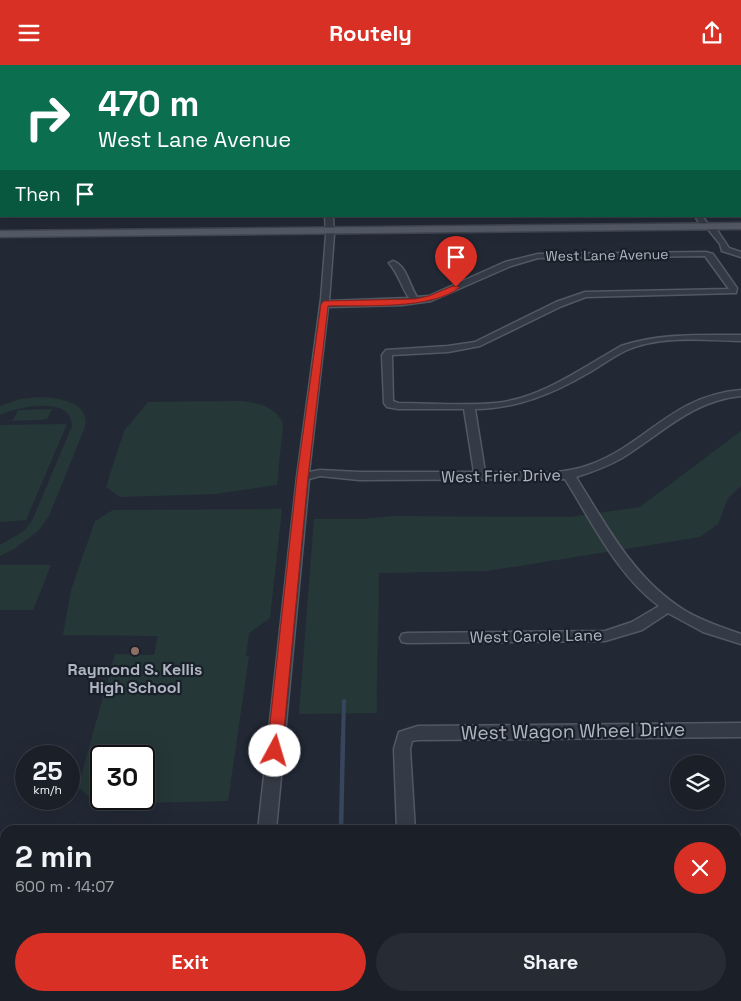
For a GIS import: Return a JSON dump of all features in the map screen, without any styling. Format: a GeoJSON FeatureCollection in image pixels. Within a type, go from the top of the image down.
{"type":"FeatureCollection","features":[{"type":"Feature","properties":{"kind":"main road"},"geometry":{"type":"LineString","coordinates":[[0,234],[741,226]]}},
{"type":"Feature","properties":{"kind":"street"},"geometry":{"type":"LineString","coordinates":[[267,825],[303,477],[325,301],[330,235],[328,230],[329,217]]}},
{"type":"Feature","properties":{"kind":"street"},"geometry":{"type":"LineString","coordinates":[[699,217],[724,244],[725,249],[738,252]]}},
{"type":"Feature","properties":{"kind":"street","name":"West Lane Avenue"},"geometry":{"type":"LineString","coordinates":[[325,301],[415,301],[441,294],[508,264],[525,259],[555,255],[706,254],[710,256],[733,291],[585,295],[559,304],[477,344],[448,349],[389,351],[387,355],[388,401],[391,405],[469,406]]}},
{"type":"Feature","properties":{"kind":"street"},"geometry":{"type":"LineString","coordinates":[[496,258],[508,264]]}},
{"type":"Feature","properties":{"kind":"street"},"geometry":{"type":"LineString","coordinates":[[393,263],[400,269],[404,286],[415,301]]}},
{"type":"Feature","properties":{"kind":"street"},"geometry":{"type":"LineString","coordinates":[[480,476],[469,406],[495,406],[528,400],[546,392],[624,348],[637,343],[671,338],[741,337]]}},
{"type":"Feature","properties":{"kind":"street","name":"West Frier Drive"},"geometry":{"type":"LineString","coordinates":[[303,477],[319,480],[345,480],[359,476],[570,475],[587,470],[618,455],[695,403],[723,394],[741,393]]}},
{"type":"Feature","properties":{"kind":"street"},"geometry":{"type":"LineString","coordinates":[[570,475],[632,574],[666,607],[703,627],[741,639]]}},
{"type":"Feature","properties":{"kind":"street","name":"West Carole Lane"},"geometry":{"type":"LineString","coordinates":[[407,638],[605,636],[637,626],[666,607]]}},
{"type":"Feature","properties":{"kind":"street","name":"West Wagon Wheel Drive"},"geometry":{"type":"LineString","coordinates":[[406,825],[402,749],[405,737],[418,733],[741,730]]}},
{"type":"Feature","properties":{"kind":"shaded area"},"geometry":{"type":"Polygon","coordinates":[[[41,397],[64,400],[78,407],[83,412],[85,427],[49,516],[38,531],[14,549],[0,556],[0,545],[24,531],[32,521],[72,426],[70,416],[63,410],[54,407],[30,407],[0,415],[0,406],[20,399],[41,397]]]}},
{"type":"Feature","properties":{"kind":"shaded area"},"geometry":{"type":"Polygon","coordinates":[[[242,401],[266,407],[280,418],[283,424],[277,485],[215,494],[120,497],[106,487],[124,431],[148,402],[242,401]]]}},
{"type":"Feature","properties":{"kind":"shaded area"},"geometry":{"type":"Polygon","coordinates":[[[52,409],[47,419],[0,421],[13,420],[18,410],[52,409]]]}},
{"type":"Feature","properties":{"kind":"shaded area"},"geometry":{"type":"Polygon","coordinates":[[[67,424],[26,520],[0,522],[0,425],[67,424]]]}},
{"type":"Feature","properties":{"kind":"shaded area"},"geometry":{"type":"Polygon","coordinates":[[[741,431],[741,486],[728,498],[718,524],[700,537],[487,571],[379,573],[377,713],[299,714],[314,519],[362,519],[392,516],[571,517],[640,507],[741,431]]]}},
{"type":"Feature","properties":{"kind":"shaded area"},"geometry":{"type":"Polygon","coordinates":[[[282,509],[270,618],[249,633],[246,656],[249,656],[228,801],[155,803],[155,745],[90,745],[90,797],[80,789],[80,780],[115,654],[154,655],[158,636],[63,635],[71,590],[95,521],[113,510],[282,509]]]}},
{"type":"Feature","properties":{"kind":"shaded area"},"geometry":{"type":"Polygon","coordinates":[[[0,565],[51,565],[33,610],[0,610],[0,565]]]}},
{"type":"Feature","properties":{"kind":"waterway"},"geometry":{"type":"LineString","coordinates":[[343,738],[344,701]]}},
{"type":"Feature","properties":{"kind":"waterway"},"geometry":{"type":"LineString","coordinates":[[341,825],[343,737]]}},
{"type":"Feature","properties":{"kind":"place","name":"Raymond S. Kellis High School"},"geometry":{"type":"Point","coordinates":[135,651]}},
{"type":"Feature","properties":{"kind":"route"},"geometry":{"type":"LineString","coordinates":[[275,751],[303,477],[324,304],[415,301],[431,298],[456,287]]}}]}
